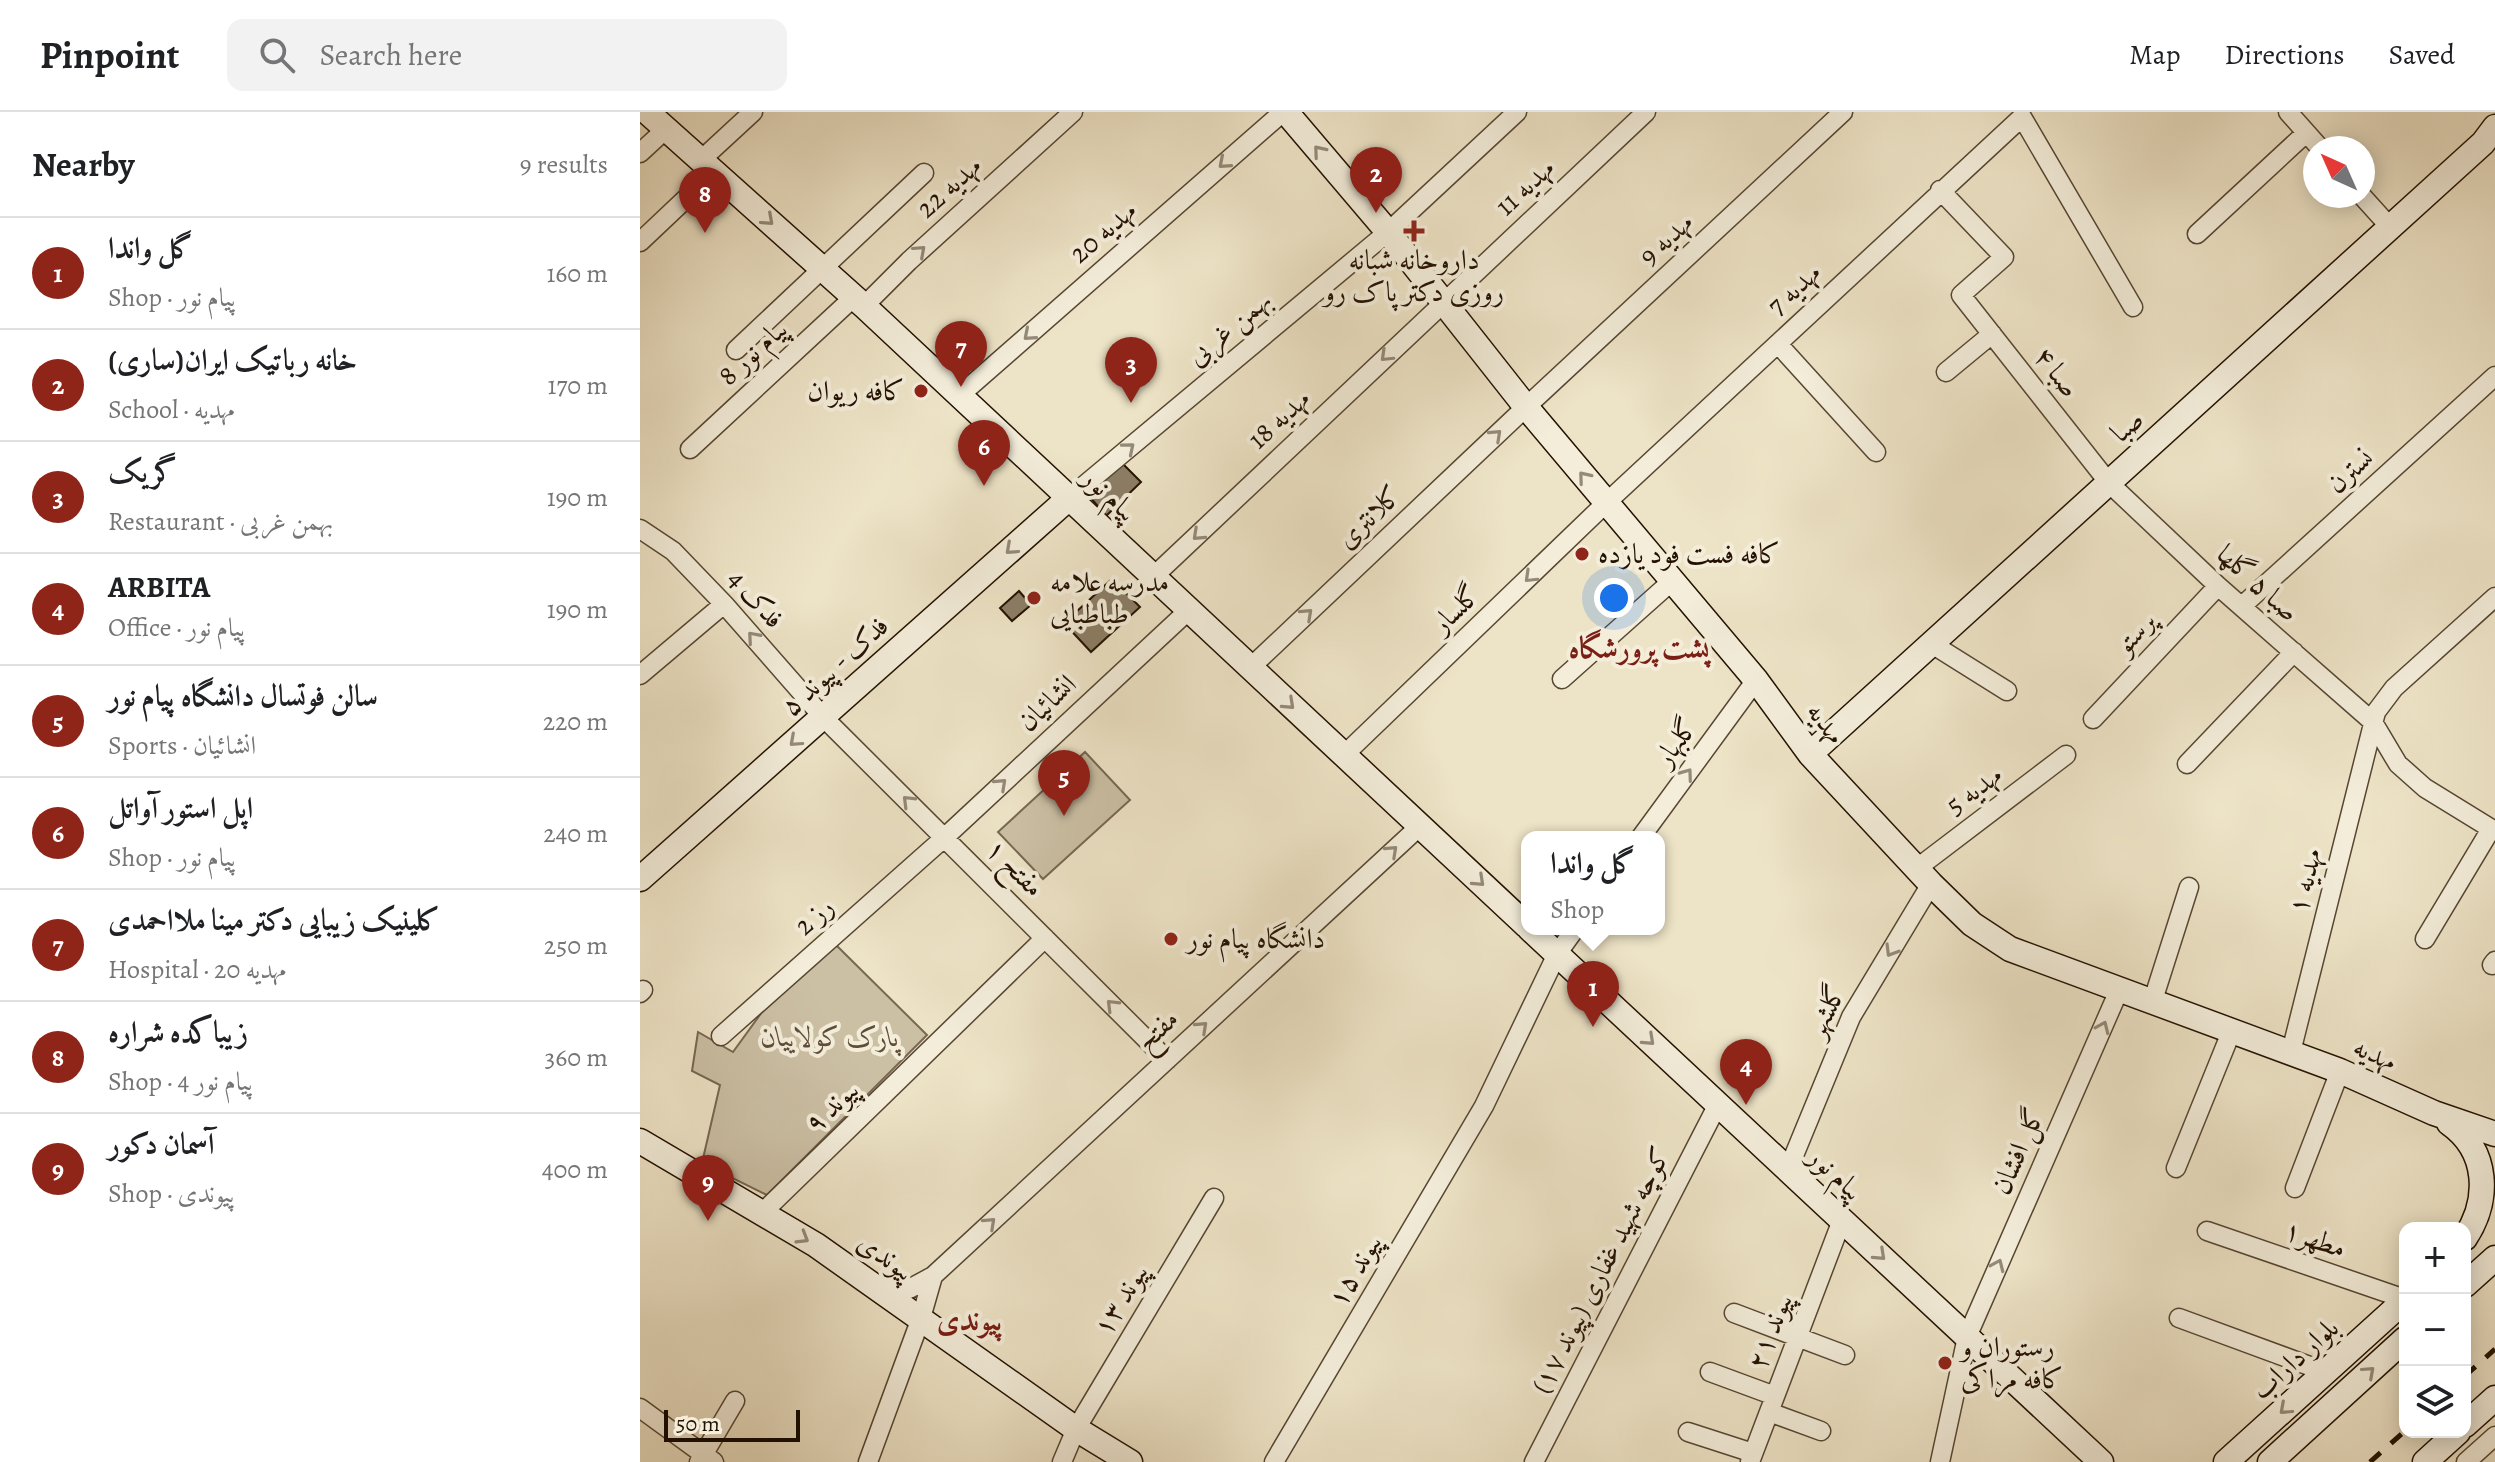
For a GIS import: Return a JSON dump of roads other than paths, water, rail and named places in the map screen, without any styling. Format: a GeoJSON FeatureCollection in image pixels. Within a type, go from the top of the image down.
{"type":"FeatureCollection","features":[{"type":"Feature","properties":{"kind":"street"},"geometry":{"type":"LineString","coordinates":[[640,242],[753,112]]}},
{"type":"Feature","properties":{"kind":"street","name":"مهدیه 22"},"geometry":{"type":"LineString","coordinates":[[859,301],[909,261],[1073,112]]}},
{"type":"Feature","properties":{"kind":"street","name":"مهدیه"},"geometry":{"type":"LineString","coordinates":[[1285,112],[1388,232],[1526,407],[1671,582],[1756,680],[1810,754],[1923,877],[1972,924],[2010,949],[2291,1052],[2434,1113],[2495,1134]]}},
{"type":"Feature","properties":{"kind":"street","name":"مهدیه 20"},"geometry":{"type":"LineString","coordinates":[[960,395],[1285,112]]}},
{"type":"Feature","properties":{"kind":"street","name":"بهمن غربی"},"geometry":{"type":"LineString","coordinates":[[1069,498],[1388,232],[1517,112]]}},
{"type":"Feature","properties":{"kind":"street","name":"مهدیه 11"},"geometry":{"type":"LineString","coordinates":[[1443,302],[1646,112]]}},
{"type":"Feature","properties":{"kind":"street","name":"مهدیه 9"},"geometry":{"type":"LineString","coordinates":[[1526,407],[1843,112]]}},
{"type":"Feature","properties":{"kind":"street"},"geometry":{"type":"LineString","coordinates":[[2288,112],[2309,136]]}},
{"type":"Feature","properties":{"kind":"street"},"geometry":{"type":"LineString","coordinates":[[640,153],[655,117]]}},
{"type":"Feature","properties":{"kind":"street","name":"پیام نور"},"geometry":{"type":"LineString","coordinates":[[655,117],[859,301],[1521,920]]}},
{"type":"Feature","properties":{"kind":"street","name":"مهدیه 7"},"geometry":{"type":"LineString","coordinates":[[1606,503],[2022,117],[2133,307]]}},
{"type":"Feature","properties":{"kind":"street"},"geometry":{"type":"LineString","coordinates":[[2197,234],[2306,133]]}},
{"type":"Feature","properties":{"kind":"street","name":"صبا"},"geometry":{"type":"LineString","coordinates":[[1810,754],[2390,227],[2492,140]]}},
{"type":"Feature","properties":{"kind":"street"},"geometry":{"type":"LineString","coordinates":[[736,350],[924,173]]}},
{"type":"Feature","properties":{"kind":"street","name":"صبا ۴"},"geometry":{"type":"LineString","coordinates":[[1940,190],[2004,257],[1961,295],[2109,483]]}},
{"type":"Feature","properties":{"kind":"street"},"geometry":{"type":"LineString","coordinates":[[2373,208],[2390,227]]}},
{"type":"Feature","properties":{"kind":"street","name":"پیام نور 8"},"geometry":{"type":"LineString","coordinates":[[690,449],[859,301]]}},
{"type":"Feature","properties":{"kind":"street","name":"مهدیه 18"},"geometry":{"type":"LineString","coordinates":[[1153,577],[1443,302]]}},
{"type":"Feature","properties":{"kind":"street"},"geometry":{"type":"LineString","coordinates":[[1946,372],[1992,334]]}},
{"type":"Feature","properties":{"kind":"street"},"geometry":{"type":"LineString","coordinates":[[1778,344],[1876,452]]}},
{"type":"Feature","properties":{"kind":"street","name":"نسترن"},"geometry":{"type":"LineString","coordinates":[[2242,606],[2495,376]]}},
{"type":"Feature","properties":{"kind":"street","name":"کلانتری"},"geometry":{"type":"LineString","coordinates":[[1250,668],[1526,407]]}},
{"type":"Feature","properties":{"kind":"street","name":"صبا ۵ گلها"},"geometry":{"type":"LineString","coordinates":[[2109,483],[2218,586],[2373,722],[2398,764],[2425,788],[2493,830]]}},
{"type":"Feature","properties":{"kind":"street","name":"فدک - پیوند ۵"},"geometry":{"type":"LineString","coordinates":[[640,879],[1069,498]]}},
{"type":"Feature","properties":{"kind":"street","name":"گلسار"},"geometry":{"type":"LineString","coordinates":[[1344,755],[1606,503]]}},
{"type":"Feature","properties":{"kind":"street","name":"فدک 4"},"geometry":{"type":"LineString","coordinates":[[640,529],[673,551],[823,717]]}},
{"type":"Feature","properties":{"kind":"street"},"geometry":{"type":"LineString","coordinates":[[1562,679],[1671,582]]}},
{"type":"Feature","properties":{"kind":"street","name":"پرستو"},"geometry":{"type":"LineString","coordinates":[[2093,719],[2218,586]]}},
{"type":"Feature","properties":{"kind":"street","name":"مهدیه ۱"},"geometry":{"type":"LineString","coordinates":[[2291,1052],[2376,712],[2394,688],[2495,597]]}},
{"type":"Feature","properties":{"kind":"street"},"geometry":{"type":"LineString","coordinates":[[640,675],[724,604]]}},
{"type":"Feature","properties":{"kind":"street","name":"انشائیان"},"geometry":{"type":"LineString","coordinates":[[944,838],[1189,610]]}},
{"type":"Feature","properties":{"kind":"street"},"geometry":{"type":"LineString","coordinates":[[1932,644],[2007,691]]}},
{"type":"Feature","properties":{"kind":"street"},"geometry":{"type":"LineString","coordinates":[[2187,764],[2294,652]]}},
{"type":"Feature","properties":{"kind":"street","name":"گلبهار"},"geometry":{"type":"LineString","coordinates":[[1645,831],[1756,680]]}},
{"type":"Feature","properties":{"kind":"street","name":"مفتح ۱"},"geometry":{"type":"LineString","coordinates":[[823,717],[1167,1060]]}},
{"type":"Feature","properties":{"kind":"street","name":"مهدیه 5"},"geometry":{"type":"LineString","coordinates":[[1923,877],[2066,755]]}},
{"type":"Feature","properties":{"kind":"street","name":"مفتح"},"geometry":{"type":"LineString","coordinates":[[933,1276],[1420,826]]}},
{"type":"Feature","properties":{"kind":"street"},"geometry":{"type":"LineString","coordinates":[[2425,939],[2493,830]]}},
{"type":"Feature","properties":{"kind":"street","name":"رز 2"},"geometry":{"type":"LineString","coordinates":[[721,1036],[944,838]]}},
{"type":"Feature","properties":{"kind":"street","name":"گلشهر"},"geometry":{"type":"LineString","coordinates":[[1788,1170],[1851,1017],[1923,877]]}},
{"type":"Feature","properties":{"kind":"street"},"geometry":{"type":"LineString","coordinates":[[2153,1000],[2189,887]]}},
{"type":"Feature","properties":{"kind":"street","name":"پیام نور"},"geometry":{"type":"LineString","coordinates":[[1537,935],[2101,1462]]}},
{"type":"Feature","properties":{"kind":"street"},"geometry":{"type":"LineString","coordinates":[[1557,954],[1571,935]]}},
{"type":"Feature","properties":{"kind":"street","name":"پیوند ۹"},"geometry":{"type":"LineString","coordinates":[[762,1213],[1045,938]]}},
{"type":"Feature","properties":{"kind":"street","name":"پیوند ۱۵"},"geometry":{"type":"LineString","coordinates":[[1274,1462],[1484,1106],[1557,954]]}},
{"type":"Feature","properties":{"kind":"street","name":"گل افشان"},"geometry":{"type":"LineString","coordinates":[[1940,1462],[1967,1337],[2120,988]]}},
{"type":"Feature","properties":{"kind":"street"},"geometry":{"type":"LineString","coordinates":[[2176,1168],[2232,1030]]}},
{"type":"Feature","properties":{"kind":"street"},"geometry":{"type":"LineString","coordinates":[[2295,1188],[2340,1071]]}},
{"type":"Feature","properties":{"kind":"street","name":"کوچه شهید غفاری (پیوند ۱۷)"},"geometry":{"type":"LineString","coordinates":[[1534,1462],[1718,1104]]}},
{"type":"Feature","properties":{"kind":"street"},"geometry":{"type":"LineString","coordinates":[[2434,1113],[2458,1130],[2476,1152],[2483,1182],[2478,1219],[2471,1229]]}},
{"type":"Feature","properties":{"kind":"street","name":"پیوندی"},"geometry":{"type":"LineString","coordinates":[[640,1141],[882,1289],[1076,1429],[1130,1462]]}},
{"type":"Feature","properties":{"kind":"street","name":"پیوند ۱۳"},"geometry":{"type":"LineString","coordinates":[[1062,1462],[1076,1429],[1214,1198]]}},
{"type":"Feature","properties":{"kind":"street","name":"پیوند ۲۱"},"geometry":{"type":"LineString","coordinates":[[1752,1457],[1842,1220]]}},
{"type":"Feature","properties":{"kind":"street"},"geometry":{"type":"LineString","coordinates":[[2471,1242],[2495,1220]]}},
{"type":"Feature","properties":{"kind":"street","name":"مطهر۱"},"geometry":{"type":"LineString","coordinates":[[2207,1231],[2399,1298]]}},
{"type":"Feature","properties":{"kind":"street"},"geometry":{"type":"LineString","coordinates":[[2471,1280],[2495,1258]]}},
{"type":"Feature","properties":{"kind":"street"},"geometry":{"type":"LineString","coordinates":[[882,1289],[909,1289],[933,1276]]}},
{"type":"Feature","properties":{"kind":"street"},"geometry":{"type":"LineString","coordinates":[[868,1462],[921,1318],[933,1276]]}},
{"type":"Feature","properties":{"kind":"street","name":"بلوار داراب"},"geometry":{"type":"LineString","coordinates":[[2226,1462],[2399,1305]]}},
{"type":"Feature","properties":{"kind":"street"},"geometry":{"type":"LineString","coordinates":[[1734,1313],[1845,1355]]}},
{"type":"Feature","properties":{"kind":"street"},"geometry":{"type":"LineString","coordinates":[[2179,1318],[2326,1372]]}},
{"type":"Feature","properties":{"kind":"street"},"geometry":{"type":"LineString","coordinates":[[2270,1462],[2399,1344]]}},
{"type":"Feature","properties":{"kind":"street"},"geometry":{"type":"LineString","coordinates":[[1710,1372],[1821,1431]]}},
{"type":"Feature","properties":{"kind":"street"},"geometry":{"type":"LineString","coordinates":[[2471,1420],[2495,1398]]}},
{"type":"Feature","properties":{"kind":"street"},"geometry":{"type":"LineString","coordinates":[[640,1408],[705,1460],[735,1401]]}},
{"type":"Feature","properties":{"kind":"street"},"geometry":{"type":"LineString","coordinates":[[1688,1432],[1752,1457]]}},
{"type":"Feature","properties":{"kind":"street"},"geometry":{"type":"LineString","coordinates":[[2466,1462],[2495,1436]]}},
{"type":"Feature","properties":{"kind":"street"},"geometry":{"type":"LineString","coordinates":[[2425,1462],[2451,1438]]}},
{"type":"Feature","properties":{"kind":"railway"},"geometry":{"type":"LineString","coordinates":[[2471,1371],[2495,1349]]}},
{"type":"Feature","properties":{"kind":"railway"},"geometry":{"type":"LineString","coordinates":[[2370,1462],[2399,1436]]}},
{"type":"Feature","properties":{"kind":"place","name":"خانه رباتیک ایران(ساری)"},"geometry":{"type":"Point","coordinates":[1376,213]}},
{"type":"Feature","properties":{"kind":"place","name":"داروخانه شبانه روزی دکتر پاک رو"},"geometry":{"type":"Point","coordinates":[1414,231]}},
{"type":"Feature","properties":{"kind":"place","name":"زیباکده شراره"},"geometry":{"type":"Point","coordinates":[705,233]}},
{"type":"Feature","properties":{"kind":"place","name":"کلینیک زیبایی دکتر مینا ملااحمدی"},"geometry":{"type":"Point","coordinates":[961,387]}},
{"type":"Feature","properties":{"kind":"place","name":"کافه ریوان"},"geometry":{"type":"Point","coordinates":[921,391]}},
{"type":"Feature","properties":{"kind":"place","name":"گریک"},"geometry":{"type":"Point","coordinates":[1131,403]}},
{"type":"Feature","properties":{"kind":"place","name":"اپل استور آواتل"},"geometry":{"type":"Point","coordinates":[984,486]}},
{"type":"Feature","properties":{"kind":"place","name":"کافه فست فود یازده"},"geometry":{"type":"Point","coordinates":[1582,554]}},
{"type":"Feature","properties":{"kind":"place","name":"مدرسه علامه طباطبایی"},"geometry":{"type":"Point","coordinates":[1034,598]}},
{"type":"Feature","properties":{"kind":"place","name":"سالن فوتسال دانشگاه پیام نور"},"geometry":{"type":"Point","coordinates":[1064,816]}},
{"type":"Feature","properties":{"kind":"place","name":"دانشگاه پیام نور"},"geometry":{"type":"Point","coordinates":[1171,939]}},
{"type":"Feature","properties":{"kind":"place","name":"گل واندا"},"geometry":{"type":"Point","coordinates":[1593,1027]}},
{"type":"Feature","properties":{"kind":"place","name":"ARBITA"},"geometry":{"type":"Point","coordinates":[1746,1105]}},
{"type":"Feature","properties":{"kind":"place","name":"آسمان دکور"},"geometry":{"type":"Point","coordinates":[708,1221]}},
{"type":"Feature","properties":{"kind":"place","name":"رستوران و کافه مراکی"},"geometry":{"type":"Point","coordinates":[1945,1363]}},
{"type":"Feature","properties":{"kind":"district","name":"پشت پرورشگاه"},"geometry":{"type":"Point","coordinates":[1639,648]}},
{"type":"Feature","properties":{"kind":"district","name":"پیوندی"},"geometry":{"type":"Point","coordinates":[970,1320]}},
{"type":"Feature","properties":{"kind":"park label","name":"پارک کولاییان"},"geometry":{"type":"Point","coordinates":[830,1037]}}]}
